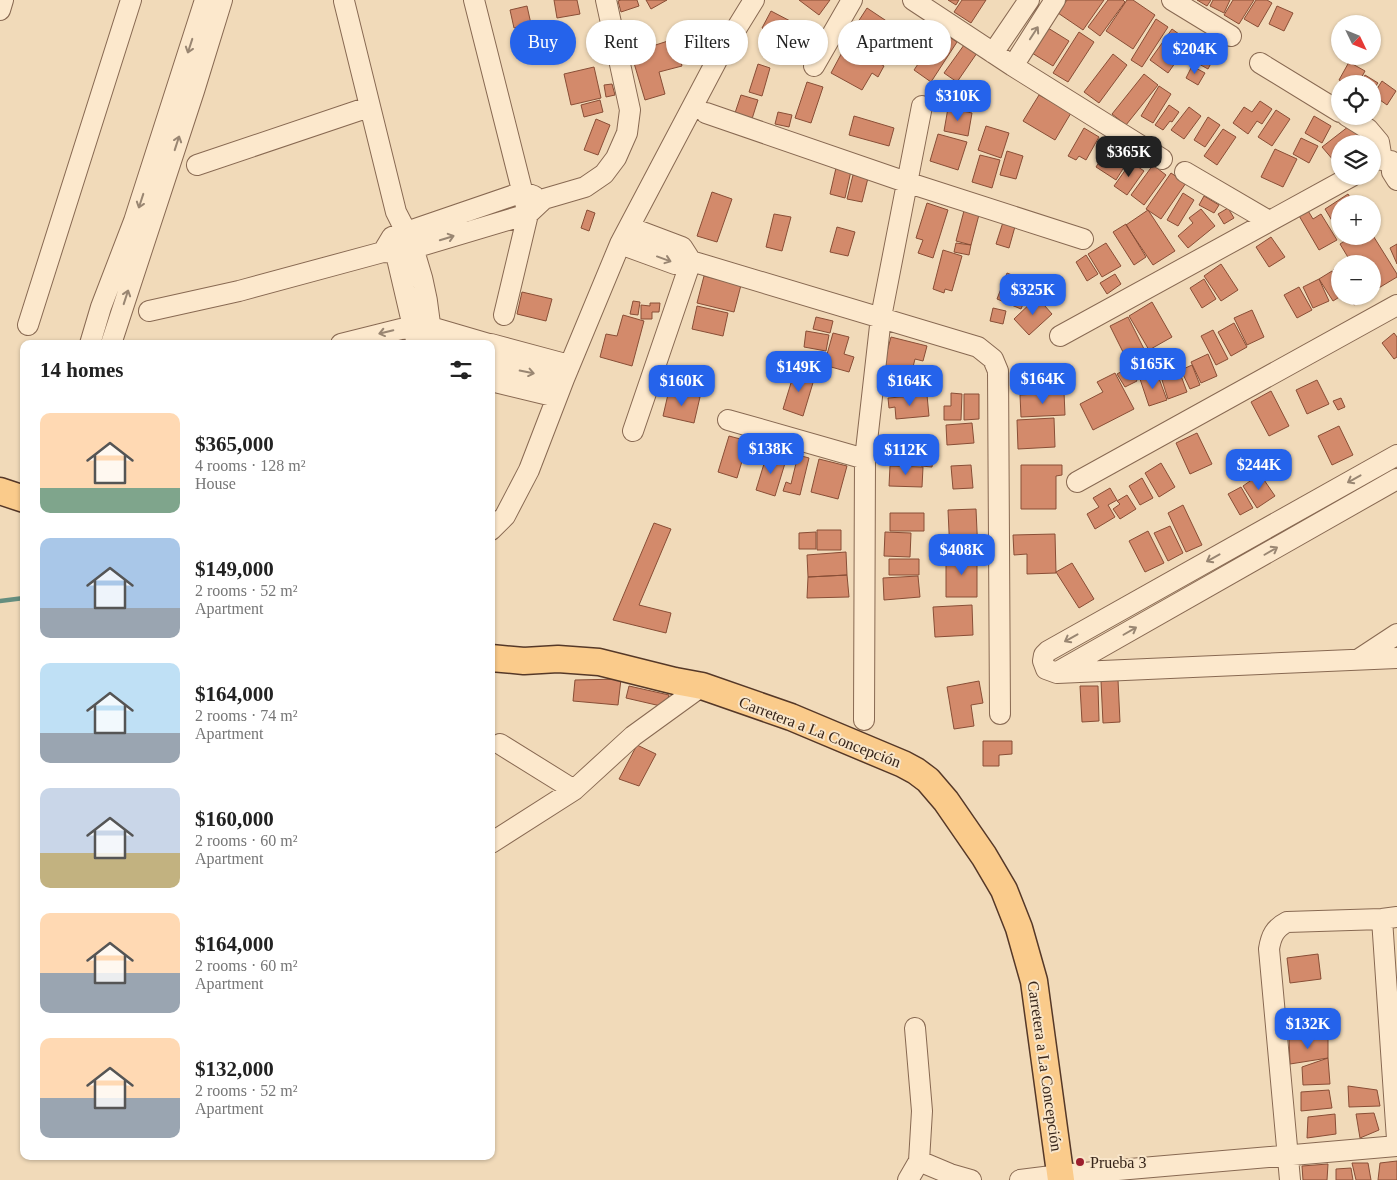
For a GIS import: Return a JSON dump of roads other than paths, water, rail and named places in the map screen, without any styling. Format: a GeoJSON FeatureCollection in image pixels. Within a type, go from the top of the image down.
{"type":"FeatureCollection","features":[{"type":"Feature","properties":{"kind":"main road"},"geometry":{"type":"LineString","coordinates":[[0,491],[20,498]]}},
{"type":"Feature","properties":{"kind":"main road","name":"Carretera a La Concepción"},"geometry":{"type":"LineString","coordinates":[[495,658],[524,661],[599,662],[702,686],[791,717],[903,764],[928,780],[984,856],[1004,890],[1019,928],[1034,981],[1060,1178]]}},
{"type":"Feature","properties":{"kind":"street"},"geometry":{"type":"LineString","coordinates":[[0,10],[3,0]]}},
{"type":"Feature","properties":{"kind":"street"},"geometry":{"type":"LineString","coordinates":[[28,325],[131,0]]}},
{"type":"Feature","properties":{"kind":"street"},"geometry":{"type":"LineString","coordinates":[[91,340],[101,307],[134,221],[205,0]]}},
{"type":"Feature","properties":{"kind":"street"},"geometry":{"type":"LineString","coordinates":[[112,340],[191,101],[222,0]]}},
{"type":"Feature","properties":{"kind":"street"},"geometry":{"type":"LineString","coordinates":[[474,0],[528,214],[504,315]]}},
{"type":"Feature","properties":{"kind":"street"},"geometry":{"type":"LineString","coordinates":[[149,311],[239,291],[399,245],[528,214],[544,199],[585,187],[604,174],[616,158],[627,133],[630,110],[606,0]]}},
{"type":"Feature","properties":{"kind":"street"},"geometry":{"type":"LineString","coordinates":[[495,526],[505,516],[529,470],[566,372],[625,235],[712,68],[754,0]]}},
{"type":"Feature","properties":{"kind":"street"},"geometry":{"type":"LineString","coordinates":[[814,66],[852,0]]}},
{"type":"Feature","properties":{"kind":"street"},"geometry":{"type":"LineString","coordinates":[[913,0],[1012,66],[1162,159]]}},
{"type":"Feature","properties":{"kind":"street"},"geometry":{"type":"LineString","coordinates":[[993,53],[1029,0]]}},
{"type":"Feature","properties":{"kind":"street"},"geometry":{"type":"LineString","coordinates":[[1012,66],[1054,0]]}},
{"type":"Feature","properties":{"kind":"street"},"geometry":{"type":"LineString","coordinates":[[1172,0],[1231,36]]}},
{"type":"Feature","properties":{"kind":"street"},"geometry":{"type":"LineString","coordinates":[[344,1],[396,212],[399,245],[422,272],[423,335]]}},
{"type":"Feature","properties":{"kind":"street"},"geometry":{"type":"LineString","coordinates":[[1260,63],[1331,106]]}},
{"type":"Feature","properties":{"kind":"street"},"geometry":{"type":"LineString","coordinates":[[864,720],[864,459],[881,317],[922,106]]}},
{"type":"Feature","properties":{"kind":"street"},"geometry":{"type":"LineString","coordinates":[[197,166],[369,107]]}},
{"type":"Feature","properties":{"kind":"street"},"geometry":{"type":"LineString","coordinates":[[706,113],[906,182],[1083,239]]}},
{"type":"Feature","properties":{"kind":"street"},"geometry":{"type":"LineString","coordinates":[[1362,125],[1368,129],[1379,142],[1388,166]]}},
{"type":"Feature","properties":{"kind":"street"},"geometry":{"type":"LineString","coordinates":[[1185,172],[1269,221]]}},
{"type":"Feature","properties":{"kind":"street"},"geometry":{"type":"LineString","coordinates":[[1060,336],[1335,185]]}},
{"type":"Feature","properties":{"kind":"street"},"geometry":{"type":"LineString","coordinates":[[399,245],[523,192],[544,199]]}},
{"type":"Feature","properties":{"kind":"street"},"geometry":{"type":"LineString","coordinates":[[625,235],[682,247],[691,261],[978,347],[993,358],[998,371],[1000,714]]}},
{"type":"Feature","properties":{"kind":"street"},"geometry":{"type":"LineString","coordinates":[[633,430],[691,261]]}},
{"type":"Feature","properties":{"kind":"street"},"geometry":{"type":"LineString","coordinates":[[1077,482],[1397,305]]}},
{"type":"Feature","properties":{"kind":"street"},"geometry":{"type":"LineString","coordinates":[[356,340],[381,333],[423,335],[437,340]]}},
{"type":"Feature","properties":{"kind":"street"},"geometry":{"type":"LineString","coordinates":[[497,362],[566,372]]}},
{"type":"Feature","properties":{"kind":"street"},"geometry":{"type":"LineString","coordinates":[[497,362],[521,387],[556,400]]}},
{"type":"Feature","properties":{"kind":"street"},"geometry":{"type":"LineString","coordinates":[[728,420],[864,459]]}},
{"type":"Feature","properties":{"kind":"street"},"geometry":{"type":"LineString","coordinates":[[1397,455],[1048,651],[1044,655],[1043,662],[1046,669],[1057,673],[1397,658]]}},
{"type":"Feature","properties":{"kind":"street"},"geometry":{"type":"LineString","coordinates":[[1057,673],[1397,479]]}},
{"type":"Feature","properties":{"kind":"street"},"geometry":{"type":"LineString","coordinates":[[1357,660],[1397,634]]}},
{"type":"Feature","properties":{"kind":"street"},"geometry":{"type":"LineString","coordinates":[[495,840],[574,790],[633,736],[702,686]]}},
{"type":"Feature","properties":{"kind":"street"},"geometry":{"type":"LineString","coordinates":[[500,744],[574,790]]}},
{"type":"Feature","properties":{"kind":"street"},"geometry":{"type":"LineString","coordinates":[[1290,1180],[1270,949],[1270,940],[1279,926],[1287,922],[1390,918],[1397,1139]]}},
{"type":"Feature","properties":{"kind":"street"},"geometry":{"type":"LineString","coordinates":[[908,1180],[919,1161],[922,1111],[915,1028]]}},
{"type":"Feature","properties":{"kind":"street"},"geometry":{"type":"LineString","coordinates":[[1020,1180],[1060,1178],[1397,1146]]}},
{"type":"Feature","properties":{"kind":"street"},"geometry":{"type":"LineString","coordinates":[[919,1161],[950,1174],[971,1180]]}},
{"type":"Feature","properties":{"kind":"waterway"},"geometry":{"type":"LineString","coordinates":[[0,601],[20,598]]}},
{"type":"Feature","properties":{"kind":"place","name":"Prueba 3"},"geometry":{"type":"Point","coordinates":[1080,1162]}}]}
